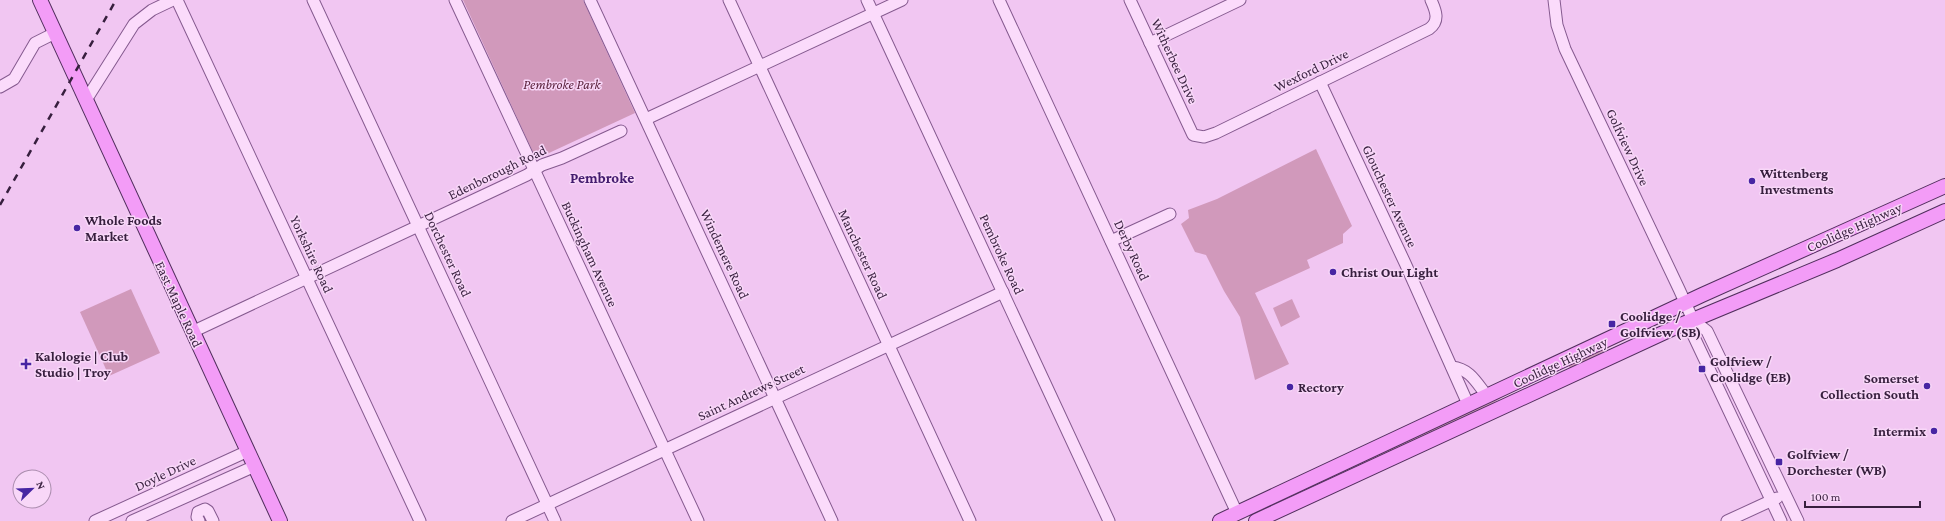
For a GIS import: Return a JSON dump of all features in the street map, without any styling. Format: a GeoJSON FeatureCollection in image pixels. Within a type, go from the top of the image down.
{"type":"FeatureCollection","features":[{"type":"Feature","properties":{"kind":"main road","name":"East Maple Road"},"geometry":{"type":"LineString","coordinates":[[40,0],[280,521]]}},
{"type":"Feature","properties":{"kind":"main road","name":"Coolidge Highway"},"geometry":{"type":"LineString","coordinates":[[1220,521],[1468,404],[1945,186]]}},
{"type":"Feature","properties":{"kind":"main road","name":"Coolidge Highway"},"geometry":{"type":"LineString","coordinates":[[1256,521],[1557,381],[1693,320],[1837,260],[1945,212]]}},
{"type":"Feature","properties":{"kind":"main road"},"geometry":{"type":"LineString","coordinates":[[1835,236],[1829,247],[1831,254],[1837,260]]}},
{"type":"Feature","properties":{"kind":"main road"},"geometry":{"type":"LineString","coordinates":[[1557,381],[1564,374],[1558,363]]}},
{"type":"Feature","properties":{"kind":"main road"},"geometry":{"type":"LineString","coordinates":[[1303,481],[1300,491],[1305,498]]}},
{"type":"Feature","properties":{"kind":"street"},"geometry":{"type":"LineString","coordinates":[[86,100],[134,24],[152,10],[172,0]]}},
{"type":"Feature","properties":{"kind":"street","name":"Yorkshire Road"},"geometry":{"type":"LineString","coordinates":[[177,0],[420,521]]}},
{"type":"Feature","properties":{"kind":"street","name":"Dorchester Road"},"geometry":{"type":"LineString","coordinates":[[313,0],[554,521]]}},
{"type":"Feature","properties":{"kind":"street","name":"Buckingham Avenue"},"geometry":{"type":"LineString","coordinates":[[455,0],[698,521]]}},
{"type":"Feature","properties":{"kind":"street","name":"Windemere Road"},"geometry":{"type":"LineString","coordinates":[[590,0],[832,521]]}},
{"type":"Feature","properties":{"kind":"street","name":"Manchester Road"},"geometry":{"type":"LineString","coordinates":[[728,0],[970,521]]}},
{"type":"Feature","properties":{"kind":"street","name":"Pembroke Road"},"geometry":{"type":"LineString","coordinates":[[867,0],[1109,521]]}},
{"type":"Feature","properties":{"kind":"street"},"geometry":{"type":"LineString","coordinates":[[646,119],[902,0]]}},
{"type":"Feature","properties":{"kind":"street","name":"Derby Road"},"geometry":{"type":"LineString","coordinates":[[999,0],[1237,513]]}},
{"type":"Feature","properties":{"kind":"street","name":"Witherbee Drive"},"geometry":{"type":"LineString","coordinates":[[1130,0],[1193,135]]}},
{"type":"Feature","properties":{"kind":"street"},"geometry":{"type":"LineString","coordinates":[[1150,43],[1240,0]]}},
{"type":"Feature","properties":{"kind":"street","name":"Wexford Drive"},"geometry":{"type":"LineString","coordinates":[[1193,135],[1204,137],[1216,133],[1424,32],[1432,27],[1436,20],[1435,9],[1431,0]]}},
{"type":"Feature","properties":{"kind":"street","name":"Golfview Drive"},"geometry":{"type":"LineString","coordinates":[[1554,0],[1557,25],[1565,49],[1693,320]]}},
{"type":"Feature","properties":{"kind":"street"},"geometry":{"type":"LineString","coordinates":[[0,88],[14,79],[35,44],[55,33]]}},
{"type":"Feature","properties":{"kind":"street","name":"Glouchester Avenue"},"geometry":{"type":"LineString","coordinates":[[1320,82],[1468,404]]}},
{"type":"Feature","properties":{"kind":"street","name":"Edenborough Road"},"geometry":{"type":"LineString","coordinates":[[192,332],[418,226],[542,165],[562,158],[621,131]]}},
{"type":"Feature","properties":{"kind":"street"},"geometry":{"type":"LineString","coordinates":[[1111,241],[1170,214]]}},
{"type":"Feature","properties":{"kind":"street","name":"Saint Andrews Street"},"geometry":{"type":"LineString","coordinates":[[512,521],[1003,292]]}},
{"type":"Feature","properties":{"kind":"street"},"geometry":{"type":"LineString","coordinates":[[1693,320],[1707,331],[1798,521]]}},
{"type":"Feature","properties":{"kind":"street"},"geometry":{"type":"LineString","coordinates":[[1693,320],[1694,337],[1781,521]]}},
{"type":"Feature","properties":{"kind":"street"},"geometry":{"type":"LineString","coordinates":[[1452,367],[1462,368],[1473,378],[1487,396]]}},
{"type":"Feature","properties":{"kind":"street","name":"Doyle Drive"},"geometry":{"type":"LineString","coordinates":[[95,521],[248,451]]}},
{"type":"Feature","properties":{"kind":"street"},"geometry":{"type":"LineString","coordinates":[[132,521],[146,518],[255,466]]}},
{"type":"Feature","properties":{"kind":"street"},"geometry":{"type":"LineString","coordinates":[[1727,521],[1786,494]]}},
{"type":"Feature","properties":{"kind":"street"},"geometry":{"type":"LineString","coordinates":[[138,502],[146,518]]}},
{"type":"Feature","properties":{"kind":"street"},"geometry":{"type":"LineString","coordinates":[[199,521],[197,517],[198,512],[205,509],[212,521]]}},
{"type":"Feature","properties":{"kind":"green space","name":"Pembroke Park"},"geometry":{"type":"Polygon","coordinates":[[[463,0],[583,0],[635,113],[536,159],[463,0]]]}},
{"type":"Feature","properties":{"kind":"green space"},"geometry":{"type":"Polygon","coordinates":[[[1316,149],[1352,226],[1343,234],[1343,243],[1307,260],[1310,268],[1255,293],[1289,364],[1255,380],[1240,317],[1224,291],[1206,255],[1195,252],[1181,224],[1189,218],[1188,210],[1217,199],[1316,149]]]}},
{"type":"Feature","properties":{"kind":"green space"},"geometry":{"type":"Polygon","coordinates":[[[131,289],[160,353],[109,376],[80,312],[131,289]]]}},
{"type":"Feature","properties":{"kind":"green space"},"geometry":{"type":"Polygon","coordinates":[[[1292,299],[1300,317],[1281,327],[1273,308],[1292,299]]]}},
{"type":"Feature","properties":{"kind":"green space"},"geometry":{"type":"Polygon","coordinates":[[[1669,316],[1670,319],[1610,347],[1588,361],[1570,369],[1568,363],[1669,316]]]}},
{"type":"Feature","properties":{"kind":"green space"},"geometry":{"type":"Polygon","coordinates":[[[1555,371],[1507,394],[1481,411],[1307,490],[1309,487],[1356,465],[1378,452],[1555,371]]]}},
{"type":"Feature","properties":{"kind":"railway"},"geometry":{"type":"LineString","coordinates":[[0,205],[116,0]]}},
{"type":"Feature","properties":{"kind":"place","name":"Wittenberg Investments"},"geometry":{"type":"Point","coordinates":[1752,181]}},
{"type":"Feature","properties":{"kind":"place","name":"Whole Foods Market"},"geometry":{"type":"Point","coordinates":[77,228]}},
{"type":"Feature","properties":{"kind":"place","name":"Christ Our Light"},"geometry":{"type":"Point","coordinates":[1333,272]}},
{"type":"Feature","properties":{"kind":"place","name":"Coolidge / Golfview (SB)"},"geometry":{"type":"Point","coordinates":[1612,324]}},
{"type":"Feature","properties":{"kind":"place","name":"Kalologie | Club Studio | Troy"},"geometry":{"type":"Point","coordinates":[26,364]}},
{"type":"Feature","properties":{"kind":"place","name":"Golfview / Coolidge (EB)"},"geometry":{"type":"Point","coordinates":[1702,369]}},
{"type":"Feature","properties":{"kind":"place","name":"Somerset Collection South"},"geometry":{"type":"Point","coordinates":[1927,386]}},
{"type":"Feature","properties":{"kind":"place","name":"Rectory"},"geometry":{"type":"Point","coordinates":[1290,387]}},
{"type":"Feature","properties":{"kind":"place","name":"Intermix"},"geometry":{"type":"Point","coordinates":[1934,431]}},
{"type":"Feature","properties":{"kind":"place","name":"Golfview / Dorchester (WB)"},"geometry":{"type":"Point","coordinates":[1779,462]}},
{"type":"Feature","properties":{"kind":"district","name":"Pembroke"},"geometry":{"type":"Point","coordinates":[602,178]}}]}
